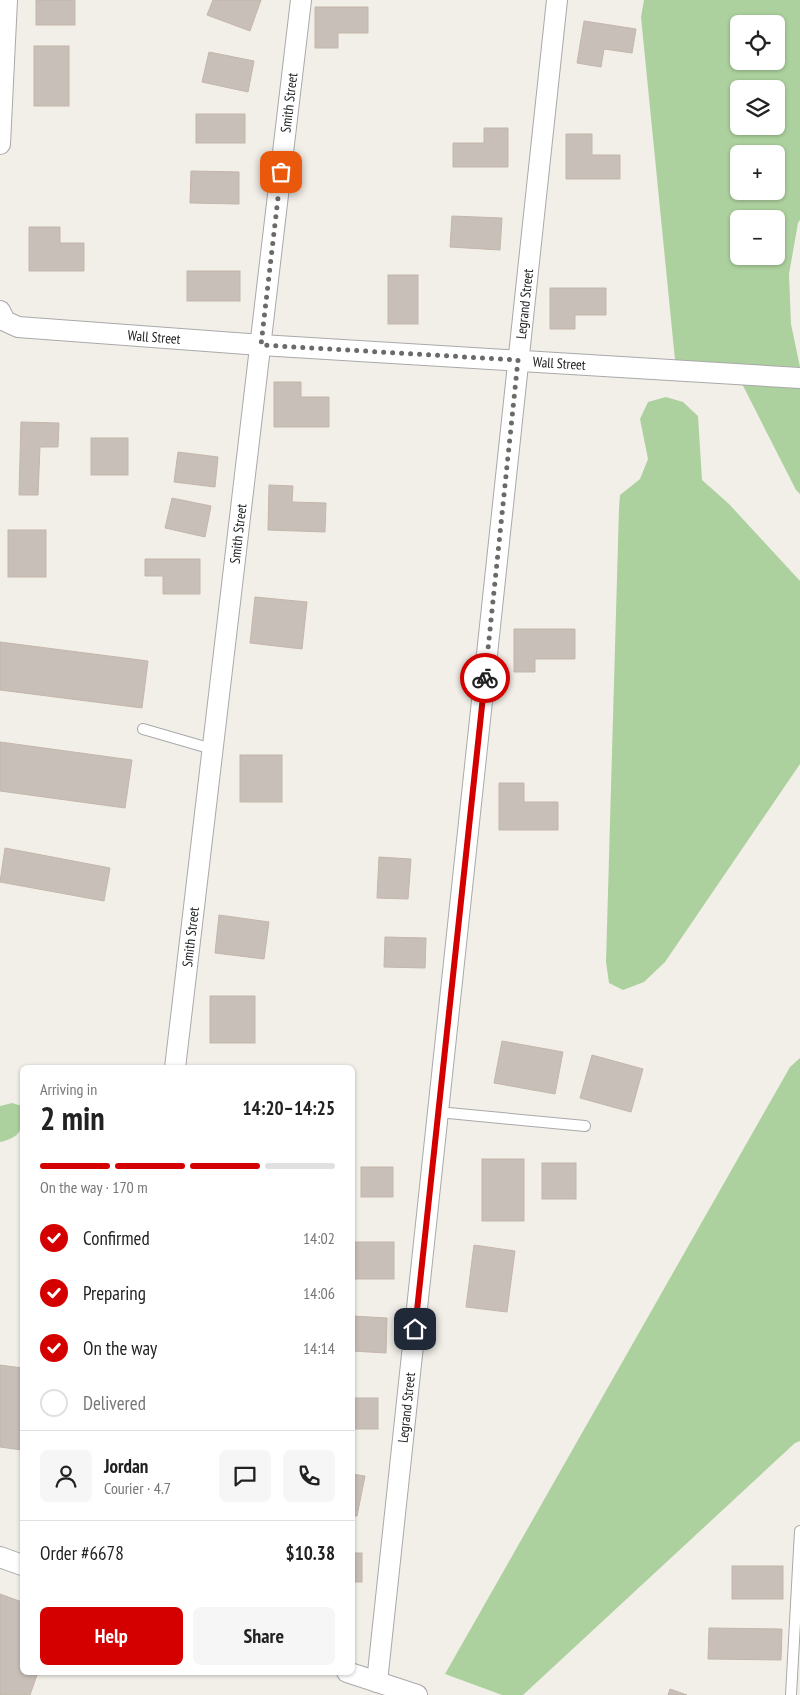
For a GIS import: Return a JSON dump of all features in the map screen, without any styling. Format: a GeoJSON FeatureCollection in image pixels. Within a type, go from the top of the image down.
{"type":"FeatureCollection","features":[{"type":"Feature","properties":{"kind":"street"},"geometry":{"type":"LineString","coordinates":[[0,144],[1,68],[6,0]]}},
{"type":"Feature","properties":{"kind":"street","name":"Smith Street"},"geometry":{"type":"LineString","coordinates":[[175,1065],[301,0]]}},
{"type":"Feature","properties":{"kind":"street","name":"Legrand Street"},"geometry":{"type":"LineString","coordinates":[[377,1682],[557,0]]}},
{"type":"Feature","properties":{"kind":"street","name":"Wall Street"},"geometry":{"type":"LineString","coordinates":[[0,311],[5,321],[18,327],[261,345],[800,378]]}},
{"type":"Feature","properties":{"kind":"street"},"geometry":{"type":"LineString","coordinates":[[0,1557],[20,1564]]}},
{"type":"Feature","properties":{"kind":"street"},"geometry":{"type":"LineString","coordinates":[[355,1675],[416,1695]]}},
{"type":"Feature","properties":{"kind":"lane"},"geometry":{"type":"LineString","coordinates":[[143,729],[212,749]]}},
{"type":"Feature","properties":{"kind":"lane"},"geometry":{"type":"LineString","coordinates":[[438,1112],[585,1126]]}},
{"type":"Feature","properties":{"kind":"lane"},"geometry":{"type":"LineString","coordinates":[[791,1695],[800,1531]]}},
{"type":"Feature","properties":{"kind":"green space"},"geometry":{"type":"Polygon","coordinates":[[[644,0],[800,0],[800,220],[789,274],[791,324],[800,367],[800,494],[796,490],[737,374],[676,370],[641,17],[644,0]]]}},
{"type":"Feature","properties":{"kind":"green space"},"geometry":{"type":"Polygon","coordinates":[[[666,397],[683,402],[698,416],[702,480],[729,504],[800,581],[800,764],[665,962],[644,982],[623,990],[609,983],[606,962],[619,508],[620,495],[640,479],[648,459],[640,419],[648,402],[666,397]]]}},
{"type":"Feature","properties":{"kind":"green space"},"geometry":{"type":"Polygon","coordinates":[[[800,1058],[800,1441],[795,1443],[523,1695],[502,1695],[445,1674],[790,1067],[800,1058]]]}},
{"type":"Feature","properties":{"kind":"green space"},"geometry":{"type":"Polygon","coordinates":[[[12,1103],[20,1105],[20,1130],[18,1134],[0,1142],[0,1106],[12,1103]]]}},
{"type":"Feature","properties":{"kind":"building"},"geometry":{"type":"Polygon","coordinates":[[[36,0],[75,0],[75,25],[36,25],[36,0]]]}},
{"type":"Feature","properties":{"kind":"building"},"geometry":{"type":"Polygon","coordinates":[[[213,0],[261,0],[250,31],[207,15],[213,0]]]}},
{"type":"Feature","properties":{"kind":"building"},"geometry":{"type":"Polygon","coordinates":[[[315,7],[368,7],[368,33],[338,33],[338,48],[315,48],[315,7]]]}},
{"type":"Feature","properties":{"kind":"building"},"geometry":{"type":"Polygon","coordinates":[[[584,21],[636,29],[632,53],[604,49],[601,67],[577,63],[584,21]]]}},
{"type":"Feature","properties":{"kind":"building"},"geometry":{"type":"Polygon","coordinates":[[[34,46],[69,46],[69,106],[34,106],[34,46]]]}},
{"type":"Feature","properties":{"kind":"building"},"geometry":{"type":"Polygon","coordinates":[[[209,52],[254,61],[248,92],[202,82],[209,52]]]}},
{"type":"Feature","properties":{"kind":"building"},"geometry":{"type":"Polygon","coordinates":[[[196,114],[245,114],[245,143],[196,143],[196,114]]]}},
{"type":"Feature","properties":{"kind":"building"},"geometry":{"type":"Polygon","coordinates":[[[484,128],[508,128],[508,167],[453,167],[453,143],[484,143],[484,128]]]}},
{"type":"Feature","properties":{"kind":"building"},"geometry":{"type":"Polygon","coordinates":[[[566,134],[592,134],[592,155],[620,155],[620,179],[566,179],[566,134]]]}},
{"type":"Feature","properties":{"kind":"building"},"geometry":{"type":"Polygon","coordinates":[[[191,171],[239,172],[239,204],[190,203],[191,171]]]}},
{"type":"Feature","properties":{"kind":"building"},"geometry":{"type":"Polygon","coordinates":[[[452,216],[502,218],[500,250],[450,247],[452,216]]]}},
{"type":"Feature","properties":{"kind":"building"},"geometry":{"type":"Polygon","coordinates":[[[29,227],[60,227],[60,243],[84,243],[84,271],[29,271],[29,227]]]}},
{"type":"Feature","properties":{"kind":"building"},"geometry":{"type":"Polygon","coordinates":[[[187,271],[240,271],[240,301],[187,301],[187,271]]]}},
{"type":"Feature","properties":{"kind":"building"},"geometry":{"type":"Polygon","coordinates":[[[388,275],[418,275],[418,324],[388,324],[388,275]]]}},
{"type":"Feature","properties":{"kind":"building"},"geometry":{"type":"Polygon","coordinates":[[[550,288],[606,288],[606,315],[575,315],[575,329],[550,329],[550,288]]]}},
{"type":"Feature","properties":{"kind":"building"},"geometry":{"type":"Polygon","coordinates":[[[274,382],[301,382],[301,397],[329,397],[329,427],[274,427],[274,382]]]}},
{"type":"Feature","properties":{"kind":"building"},"geometry":{"type":"Polygon","coordinates":[[[21,422],[59,423],[58,447],[40,447],[38,495],[19,495],[21,422]]]}},
{"type":"Feature","properties":{"kind":"building"},"geometry":{"type":"Polygon","coordinates":[[[91,438],[128,438],[128,475],[91,475],[91,438]]]}},
{"type":"Feature","properties":{"kind":"building"},"geometry":{"type":"Polygon","coordinates":[[[178,452],[218,457],[215,487],[174,482],[178,452]]]}},
{"type":"Feature","properties":{"kind":"building"},"geometry":{"type":"Polygon","coordinates":[[[269,485],[293,486],[292,502],[326,503],[325,532],[268,530],[269,485]]]}},
{"type":"Feature","properties":{"kind":"building"},"geometry":{"type":"Polygon","coordinates":[[[172,498],[211,506],[205,537],[165,528],[172,498]]]}},
{"type":"Feature","properties":{"kind":"building"},"geometry":{"type":"Polygon","coordinates":[[[8,530],[46,530],[46,577],[8,577],[8,530]]]}},
{"type":"Feature","properties":{"kind":"building"},"geometry":{"type":"Polygon","coordinates":[[[145,559],[200,559],[200,594],[163,594],[163,576],[145,576],[145,559]]]}},
{"type":"Feature","properties":{"kind":"building"},"geometry":{"type":"Polygon","coordinates":[[[255,597],[307,602],[302,649],[250,643],[255,597]]]}},
{"type":"Feature","properties":{"kind":"building"},"geometry":{"type":"Polygon","coordinates":[[[514,629],[575,629],[575,659],[535,659],[535,672],[514,672],[514,629]]]}},
{"type":"Feature","properties":{"kind":"building"},"geometry":{"type":"Polygon","coordinates":[[[0,642],[148,661],[142,708],[0,690],[0,642]]]}},
{"type":"Feature","properties":{"kind":"building"},"geometry":{"type":"Polygon","coordinates":[[[0,742],[132,760],[125,808],[0,791],[0,742]]]}},
{"type":"Feature","properties":{"kind":"building"},"geometry":{"type":"Polygon","coordinates":[[[240,755],[282,755],[282,802],[240,802],[240,755]]]}},
{"type":"Feature","properties":{"kind":"building"},"geometry":{"type":"Polygon","coordinates":[[[499,783],[524,783],[524,802],[558,802],[558,830],[499,830],[499,783]]]}},
{"type":"Feature","properties":{"kind":"building"},"geometry":{"type":"Polygon","coordinates":[[[5,848],[110,868],[104,901],[0,882],[5,848]]]}},
{"type":"Feature","properties":{"kind":"building"},"geometry":{"type":"Polygon","coordinates":[[[379,857],[411,859],[408,899],[377,898],[379,857]]]}},
{"type":"Feature","properties":{"kind":"building"},"geometry":{"type":"Polygon","coordinates":[[[219,915],[269,922],[264,959],[215,953],[219,915]]]}},
{"type":"Feature","properties":{"kind":"building"},"geometry":{"type":"Polygon","coordinates":[[[385,937],[426,938],[425,968],[384,967],[385,937]]]}},
{"type":"Feature","properties":{"kind":"building"},"geometry":{"type":"Polygon","coordinates":[[[210,996],[255,996],[255,1043],[210,1043],[210,996]]]}},
{"type":"Feature","properties":{"kind":"building"},"geometry":{"type":"Polygon","coordinates":[[[502,1041],[563,1052],[555,1094],[494,1083],[502,1041]]]}},
{"type":"Feature","properties":{"kind":"building"},"geometry":{"type":"Polygon","coordinates":[[[592,1055],[643,1069],[631,1112],[580,1098],[592,1055]]]}},
{"type":"Feature","properties":{"kind":"building"},"geometry":{"type":"Polygon","coordinates":[[[482,1159],[524,1159],[524,1221],[482,1221],[482,1159]]]}},
{"type":"Feature","properties":{"kind":"building"},"geometry":{"type":"Polygon","coordinates":[[[542,1163],[576,1163],[576,1199],[542,1199],[542,1163]]]}},
{"type":"Feature","properties":{"kind":"building"},"geometry":{"type":"Polygon","coordinates":[[[361,1167],[393,1167],[393,1197],[361,1197],[361,1167]]]}},
{"type":"Feature","properties":{"kind":"building"},"geometry":{"type":"Polygon","coordinates":[[[355,1242],[394,1242],[394,1279],[355,1279],[355,1242]]]}},
{"type":"Feature","properties":{"kind":"building"},"geometry":{"type":"Polygon","coordinates":[[[474,1245],[515,1251],[507,1312],[466,1307],[474,1245]]]}},
{"type":"Feature","properties":{"kind":"building"},"geometry":{"type":"Polygon","coordinates":[[[355,1316],[387,1318],[386,1353],[355,1351],[355,1316]]]}},
{"type":"Feature","properties":{"kind":"building"},"geometry":{"type":"Polygon","coordinates":[[[0,1365],[20,1368],[20,1450],[0,1447],[0,1365]]]}},
{"type":"Feature","properties":{"kind":"building"},"geometry":{"type":"Polygon","coordinates":[[[355,1398],[378,1398],[378,1429],[355,1429],[355,1398]]]}},
{"type":"Feature","properties":{"kind":"building"},"geometry":{"type":"Polygon","coordinates":[[[355,1474],[365,1476],[357,1516],[355,1516],[355,1474]]]}},
{"type":"Feature","properties":{"kind":"building"},"geometry":{"type":"Polygon","coordinates":[[[355,1553],[362,1553],[362,1582],[355,1582],[355,1553]]]}},
{"type":"Feature","properties":{"kind":"building"},"geometry":{"type":"Polygon","coordinates":[[[732,1566],[783,1566],[783,1599],[732,1599],[732,1566]]]}},
{"type":"Feature","properties":{"kind":"building"},"geometry":{"type":"Polygon","coordinates":[[[0,1594],[20,1601],[20,1675],[37,1675],[30,1695],[0,1695],[0,1594]]]}},
{"type":"Feature","properties":{"kind":"building"},"geometry":{"type":"Polygon","coordinates":[[[709,1628],[782,1629],[781,1660],[708,1659],[709,1628]]]}},
{"type":"Feature","properties":{"kind":"building"},"geometry":{"type":"Polygon","coordinates":[[[670,1689],[687,1695],[668,1695],[670,1689]]]}},
{"type":"Feature","properties":{"kind":"way so far"},"geometry":{"type":"LineString","coordinates":[[281,172],[261,345],[518,360],[485,678]]}},
{"type":"Feature","properties":{"kind":"route"},"geometry":{"type":"LineString","coordinates":[[415,1329],[485,678]]}}]}
